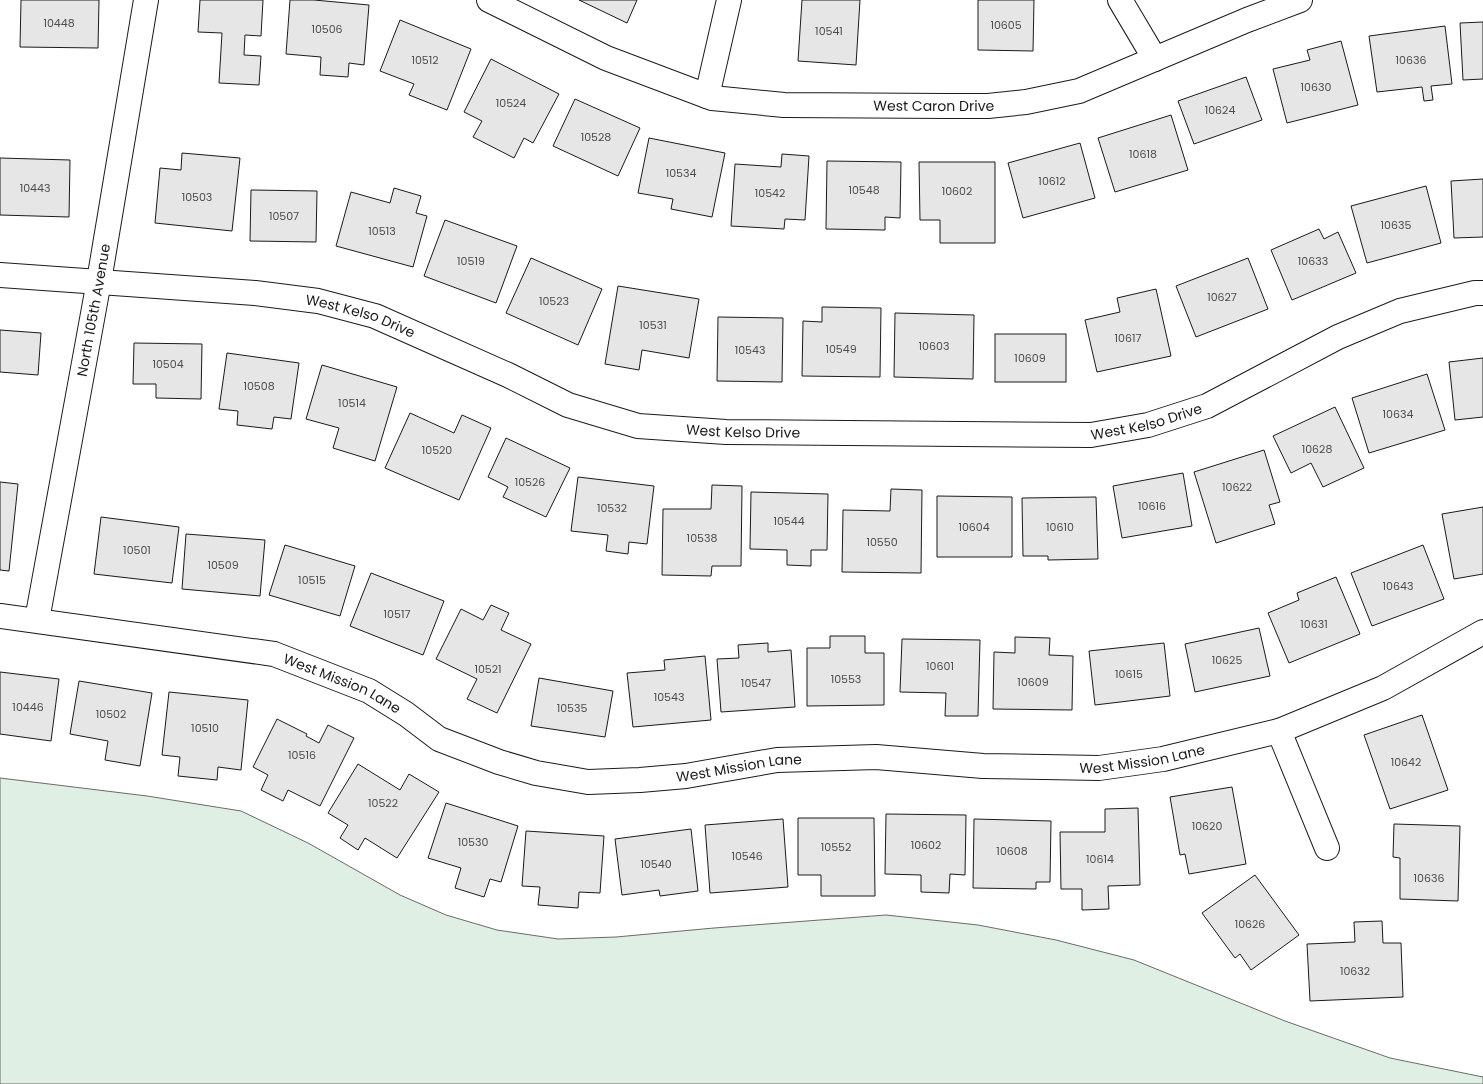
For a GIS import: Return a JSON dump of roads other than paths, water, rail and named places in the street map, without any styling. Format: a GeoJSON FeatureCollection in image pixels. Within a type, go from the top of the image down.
{"type":"FeatureCollection","features":[{"type":"Feature","properties":{"kind":"street","name":"North 105th Avenue"},"geometry":{"type":"LineString","coordinates":[[37,620],[146,0]]}},
{"type":"Feature","properties":{"kind":"street","name":"West Caron Drive"},"geometry":{"type":"LineString","coordinates":[[489,0],[606,58],[712,98],[784,106],[988,106],[1026,102],[1079,91],[1247,20],[1300,0]]}},
{"type":"Feature","properties":{"kind":"street"},"geometry":{"type":"LineString","coordinates":[[707,96],[729,0]]}},
{"type":"Feature","properties":{"kind":"street"},"geometry":{"type":"LineString","coordinates":[[1120,0],[1155,59]]}},
{"type":"Feature","properties":{"kind":"street","name":"West Kelso Drive"},"geometry":{"type":"LineString","coordinates":[[0,275],[255,293],[318,301],[375,316],[508,375],[568,405],[638,426],[736,432],[1091,435],[1148,425],[1207,406],[1338,337],[1400,311],[1475,293],[1483,293]]}},
{"type":"Feature","properties":{"kind":"street","name":"West Mission Lane"},"geometry":{"type":"LineString","coordinates":[[0,616],[274,654],[369,691],[406,714],[438,739],[499,762],[536,773],[588,782],[686,776],[777,760],[876,757],[983,766],[1099,768],[1163,758],[1279,731],[1382,688],[1483,632]]}},
{"type":"Feature","properties":{"kind":"street"},"geometry":{"type":"LineString","coordinates":[[1279,731],[1327,848]]}}]}
